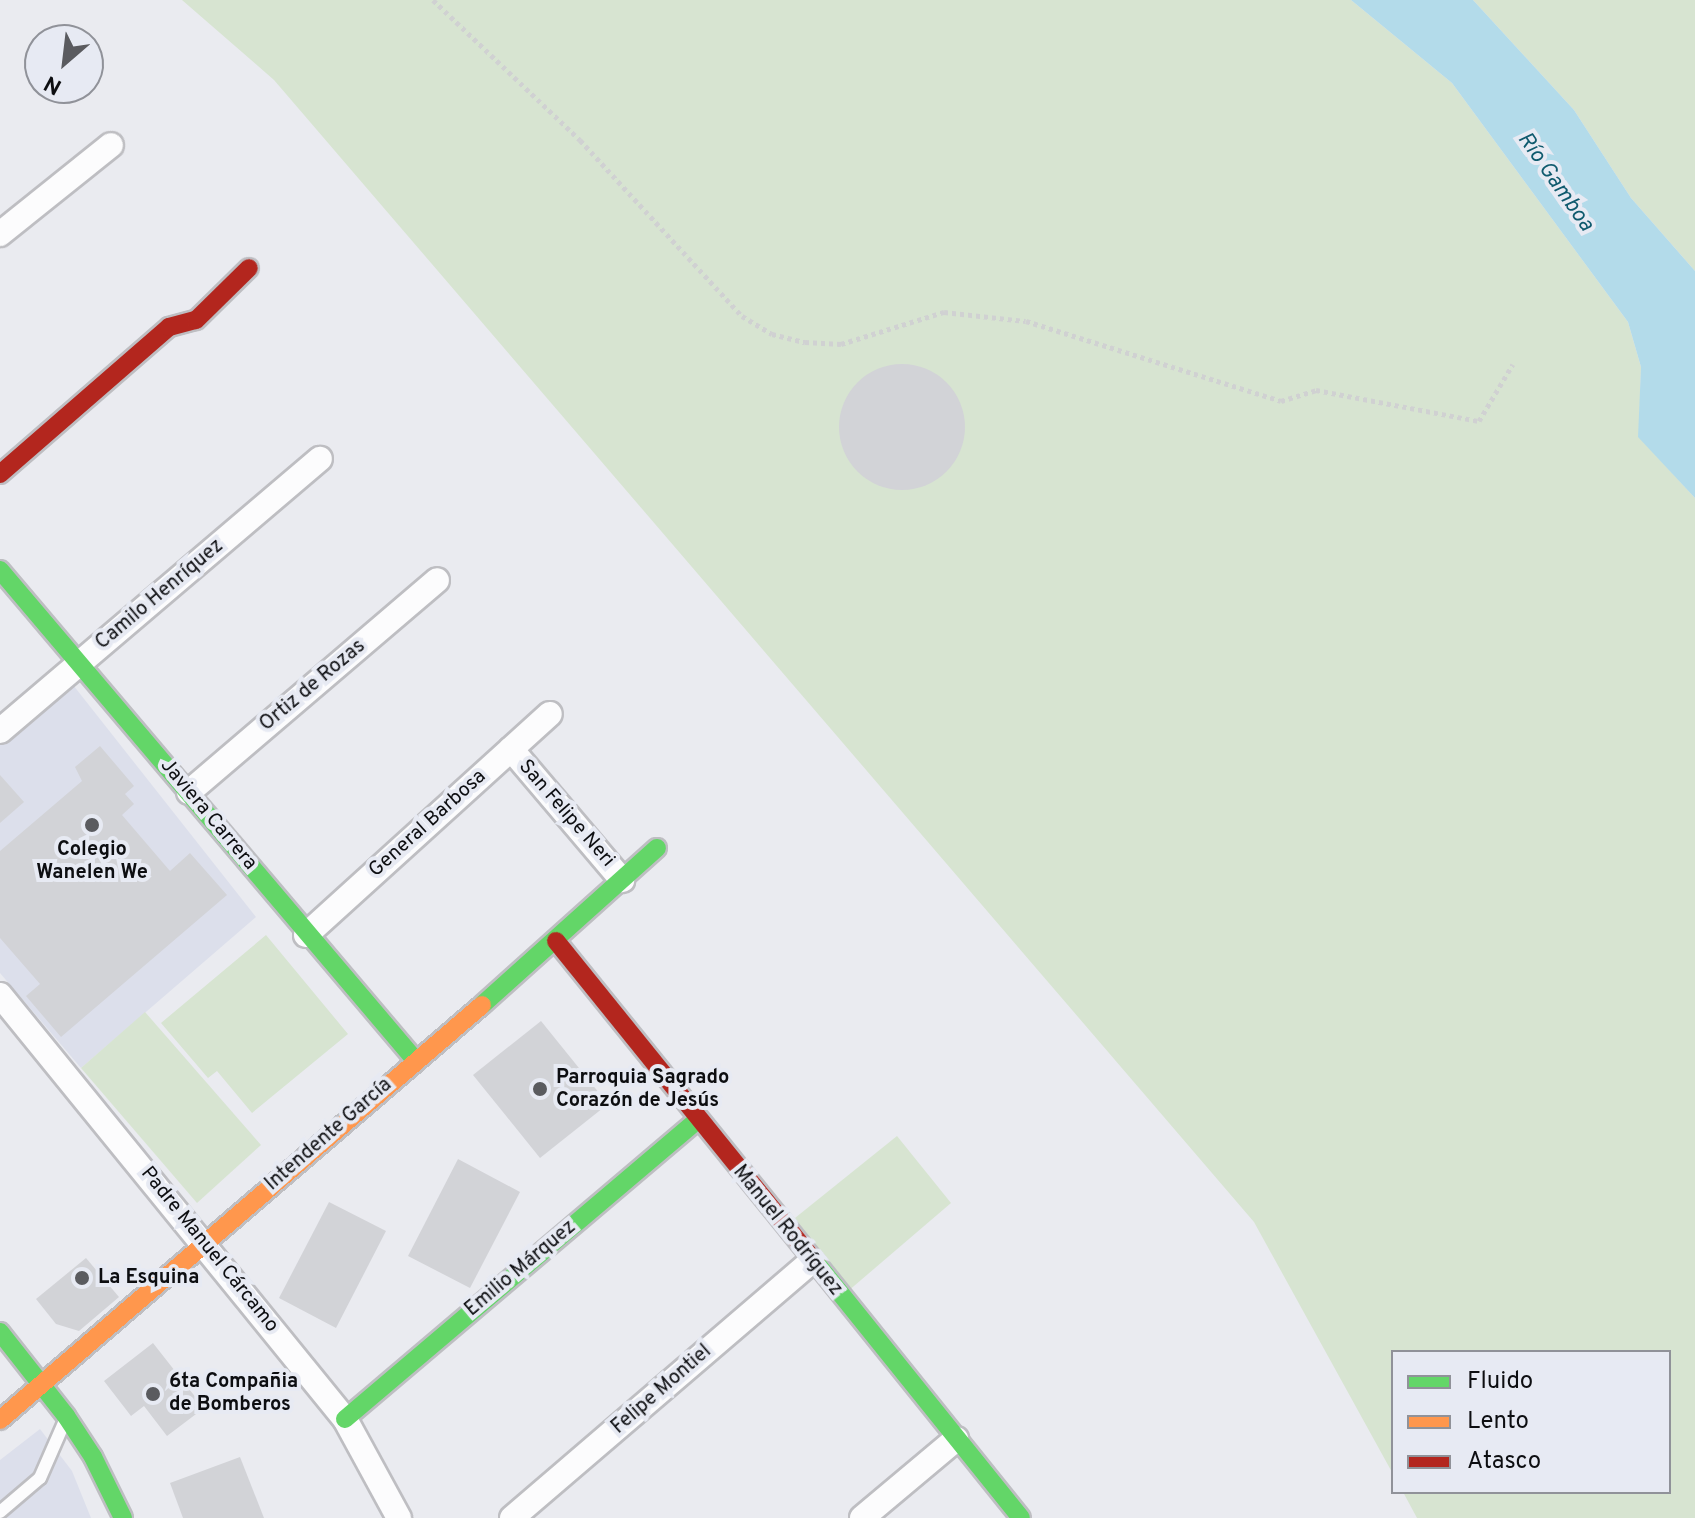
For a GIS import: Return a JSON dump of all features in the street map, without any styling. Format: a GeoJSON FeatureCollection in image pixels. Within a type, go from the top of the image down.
{"type":"FeatureCollection","features":[{"type":"Feature","properties":{"kind":"street"},"geometry":{"type":"LineString","coordinates":[[0,234],[111,145]]}},
{"type":"Feature","properties":{"kind":"street"},"geometry":{"type":"LineString","coordinates":[[0,474],[169,327],[196,320],[249,268]]}},
{"type":"Feature","properties":{"kind":"street","name":"Camilo Henríquez"},"geometry":{"type":"LineString","coordinates":[[0,731],[320,459]]}},
{"type":"Feature","properties":{"kind":"street","name":"Javiera Carrera"},"geometry":{"type":"LineString","coordinates":[[0,570],[306,935],[416,1061]]}},
{"type":"Feature","properties":{"kind":"street","name":"Ortiz de Rozas"},"geometry":{"type":"LineString","coordinates":[[189,792],[437,580]]}},
{"type":"Feature","properties":{"kind":"street","name":"General Barbosa"},"geometry":{"type":"LineString","coordinates":[[306,935],[550,714]]}},
{"type":"Feature","properties":{"kind":"street","name":"San Felipe Neri"},"geometry":{"type":"LineString","coordinates":[[511,749],[622,880]]}},
{"type":"Feature","properties":{"kind":"street","name":"Intendente García"},"geometry":{"type":"LineString","coordinates":[[0,1420],[556,941],[657,848]]}},
{"type":"Feature","properties":{"kind":"street","name":"Manuel Rodríguez"},"geometry":{"type":"LineString","coordinates":[[556,941],[811,1262],[1021,1518]]}},
{"type":"Feature","properties":{"kind":"street","name":"Padre Manuel Cárcamo"},"geometry":{"type":"LineString","coordinates":[[0,995],[345,1419],[399,1518]]}},
{"type":"Feature","properties":{"kind":"street","name":"Emilio Márquez"},"geometry":{"type":"LineString","coordinates":[[345,1419],[697,1120]]}},
{"type":"Feature","properties":{"kind":"street","name":"Felipe Montiel"},"geometry":{"type":"LineString","coordinates":[[512,1518],[811,1262]]}},
{"type":"Feature","properties":{"kind":"street"},"geometry":{"type":"LineString","coordinates":[[0,1332],[66,1416],[93,1457],[123,1518]]}},
{"type":"Feature","properties":{"kind":"street"},"geometry":{"type":"LineString","coordinates":[[862,1518],[956,1439]]}},
{"type":"Feature","properties":{"kind":"lane"},"geometry":{"type":"LineString","coordinates":[[0,1515],[40,1478],[66,1416]]}},
{"type":"Feature","properties":{"kind":"path"},"geometry":{"type":"LineString","coordinates":[[433,0],[580,140],[742,316],[772,334],[805,342],[841,344],[944,312],[1026,321],[1281,401],[1316,390],[1479,421],[1513,364]]}},
{"type":"Feature","properties":{"kind":"shaded area","name":"Colegio Wanelen We"},"geometry":{"type":"Polygon","coordinates":[[[66,676],[256,917],[81,1068],[0,973],[0,733],[66,676]]]}},
{"type":"Feature","properties":{"kind":"shaded area"},"geometry":{"type":"Polygon","coordinates":[[[40,1429],[72,1471],[91,1518],[0,1518],[0,1460],[40,1429]]]}},
{"type":"Feature","properties":{"kind":"green space"},"geometry":{"type":"Polygon","coordinates":[[[182,0],[1351,0],[1452,83],[1628,322],[1641,367],[1639,437],[1695,498],[1695,1518],[1417,1518],[1404,1494],[1671,1494],[1671,1350],[1391,1350],[1391,1470],[1254,1222],[274,80],[182,0]]]}},
{"type":"Feature","properties":{"kind":"green space"},"geometry":{"type":"Polygon","coordinates":[[[1473,0],[1695,0],[1695,271],[1631,198],[1574,110],[1473,0]]]}},
{"type":"Feature","properties":{"kind":"green space"},"geometry":{"type":"Polygon","coordinates":[[[266,935],[348,1034],[252,1113],[217,1071],[208,1078],[161,1023],[266,935]]]}},
{"type":"Feature","properties":{"kind":"green space"},"geometry":{"type":"Polygon","coordinates":[[[145,1012],[261,1145],[197,1203],[81,1068],[145,1012]]]}},
{"type":"Feature","properties":{"kind":"green space"},"geometry":{"type":"Polygon","coordinates":[[[897,1136],[951,1203],[847,1292],[790,1222],[897,1136]]]}},
{"type":"Feature","properties":{"kind":"water","name":"Río Gamboa"},"geometry":{"type":"Polygon","coordinates":[[[1351,0],[1473,0],[1574,110],[1631,198],[1695,271],[1695,498],[1638,437],[1641,367],[1628,322],[1452,83],[1351,0]]]}},
{"type":"Feature","properties":{"kind":"building"},"geometry":{"type":"Polygon","coordinates":[[[902,364],[926,368],[947,382],[961,403],[965,427],[961,451],[947,472],[926,486],[902,490],[878,486],[857,472],[843,451],[839,427],[843,403],[857,382],[878,368],[902,364]]]}},
{"type":"Feature","properties":{"kind":"building"},"geometry":{"type":"Polygon","coordinates":[[[100,746],[134,786],[125,794],[134,804],[122,815],[170,871],[190,853],[227,895],[61,1037],[26,996],[40,984],[0,938],[0,851],[82,781],[75,767],[100,746]]]}},
{"type":"Feature","properties":{"kind":"building"},"geometry":{"type":"Polygon","coordinates":[[[0,775],[24,802],[0,823],[0,775]]]}},
{"type":"Feature","properties":{"kind":"building","name":"Parroquia Sagrado Corazón de Jesús"},"geometry":{"type":"Polygon","coordinates":[[[541,1021],[608,1104],[540,1158],[473,1075],[541,1021]]]}},
{"type":"Feature","properties":{"kind":"building"},"geometry":{"type":"Polygon","coordinates":[[[458,1159],[520,1192],[470,1288],[408,1256],[458,1159]]]}},
{"type":"Feature","properties":{"kind":"building"},"geometry":{"type":"Polygon","coordinates":[[[329,1202],[386,1231],[336,1328],[279,1298],[329,1202]]]}},
{"type":"Feature","properties":{"kind":"building","name":"La Esquina"},"geometry":{"type":"Polygon","coordinates":[[[86,1258],[119,1297],[79,1331],[56,1324],[36,1299],[86,1258]]]}},
{"type":"Feature","properties":{"kind":"building","name":"6ta Compañia de Bomberos"},"geometry":{"type":"Polygon","coordinates":[[[153,1343],[204,1408],[167,1436],[144,1406],[131,1416],[104,1381],[153,1343]]]}},
{"type":"Feature","properties":{"kind":"building"},"geometry":{"type":"Polygon","coordinates":[[[240,1457],[264,1518],[183,1518],[170,1483],[240,1457]]]}},
{"type":"Feature","properties":{"kind":"traffic: fast"},"geometry":{"type":"LineString","coordinates":[[0,570],[416,1061]]}},
{"type":"Feature","properties":{"kind":"traffic: fast"},"geometry":{"type":"LineString","coordinates":[[482,1005],[657,848]]}},
{"type":"Feature","properties":{"kind":"traffic: fast"},"geometry":{"type":"LineString","coordinates":[[345,1419],[697,1120]]}},
{"type":"Feature","properties":{"kind":"traffic: fast"},"geometry":{"type":"LineString","coordinates":[[816,1263],[1021,1518]]}},
{"type":"Feature","properties":{"kind":"traffic: fast"},"geometry":{"type":"LineString","coordinates":[[0,1332],[66,1416],[93,1457],[123,1518]]}},
{"type":"Feature","properties":{"kind":"traffic: slow"},"geometry":{"type":"LineString","coordinates":[[0,1420],[482,1005]]}},
{"type":"Feature","properties":{"kind":"traffic: jam"},"geometry":{"type":"LineString","coordinates":[[0,474],[169,327],[196,320],[249,268]]}},
{"type":"Feature","properties":{"kind":"traffic: jam"},"geometry":{"type":"LineString","coordinates":[[556,941],[816,1263]]}},
{"type":"Feature","properties":{"kind":"place","name":"Colegio Wanelen We"},"geometry":{"type":"Point","coordinates":[92,825]}},
{"type":"Feature","properties":{"kind":"place","name":"Parroquia Sagrado Corazón de Jesús"},"geometry":{"type":"Point","coordinates":[540,1089]}},
{"type":"Feature","properties":{"kind":"place","name":"La Esquina"},"geometry":{"type":"Point","coordinates":[82,1278]}},
{"type":"Feature","properties":{"kind":"place","name":"6ta Compañia de Bomberos"},"geometry":{"type":"Point","coordinates":[153,1394]}}]}
